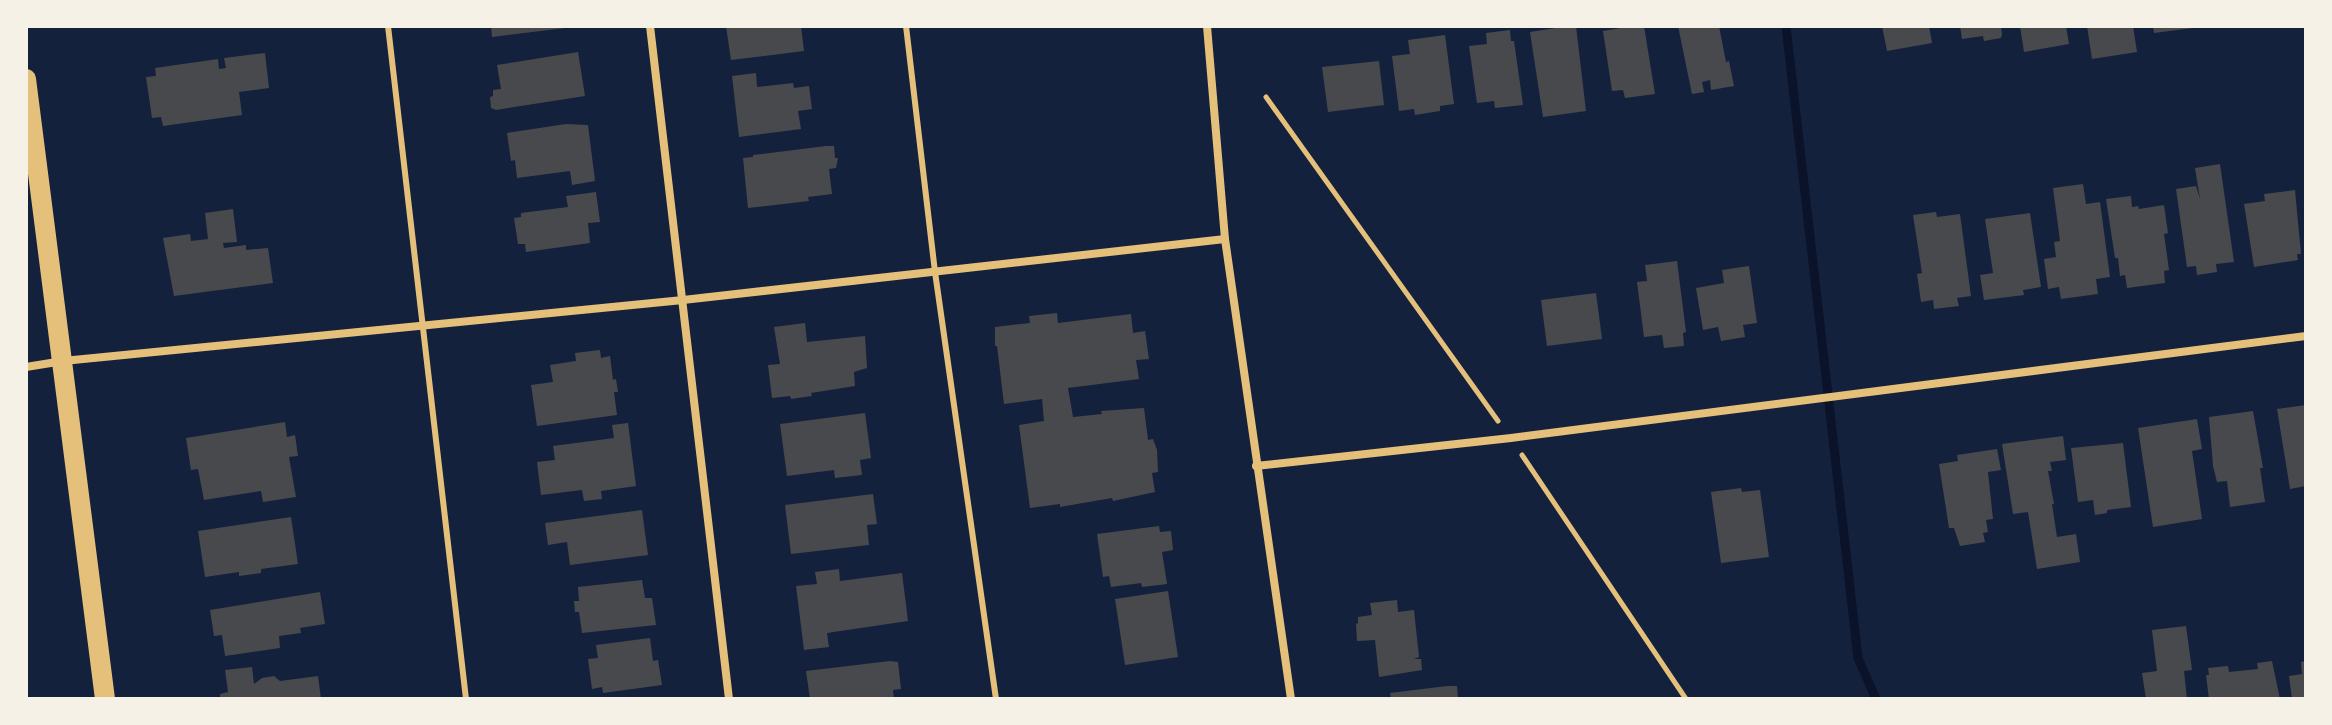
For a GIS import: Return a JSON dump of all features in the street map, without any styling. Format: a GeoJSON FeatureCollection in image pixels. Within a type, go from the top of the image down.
{"type":"FeatureCollection","features":[{"type":"Feature","properties":{"kind":"main road"},"geometry":{"type":"LineString","coordinates":[[26,79],[105,699]]}},
{"type":"Feature","properties":{"kind":"street"},"geometry":{"type":"LineString","coordinates":[[650,26],[729,699]]}},
{"type":"Feature","properties":{"kind":"street"},"geometry":{"type":"LineString","coordinates":[[1207,26],[1225,239],[1291,699]]}},
{"type":"Feature","properties":{"kind":"street"},"geometry":{"type":"LineString","coordinates":[[26,367],[683,300],[1225,239]]}},
{"type":"Feature","properties":{"kind":"street"},"geometry":{"type":"LineString","coordinates":[[1256,466],[1511,438],[2306,336]]}},
{"type":"Feature","properties":{"kind":"lane"},"geometry":{"type":"LineString","coordinates":[[388,26],[466,699]]}},
{"type":"Feature","properties":{"kind":"lane"},"geometry":{"type":"LineString","coordinates":[[906,26],[935,272],[996,699]]}},
{"type":"Feature","properties":{"kind":"path"},"geometry":{"type":"LineString","coordinates":[[1266,97],[1493,414]]}},
{"type":"Feature","properties":{"kind":"path"},"geometry":{"type":"LineString","coordinates":[[1526,461],[1686,699]]}},
{"type":"Feature","properties":{"kind":"building"},"geometry":{"type":"Polygon","coordinates":[[[491,26],[564,26],[565,28],[492,37],[491,26]]]}},
{"type":"Feature","properties":{"kind":"building"},"geometry":{"type":"Polygon","coordinates":[[[726,26],[801,26],[804,51],[731,60],[726,26]]]}},
{"type":"Feature","properties":{"kind":"building"},"geometry":{"type":"Polygon","coordinates":[[[1576,26],[1586,111],[1543,117],[1530,32],[1576,26]]]}},
{"type":"Feature","properties":{"kind":"building"},"geometry":{"type":"Polygon","coordinates":[[[1644,26],[1655,94],[1625,98],[1623,90],[1612,91],[1603,31],[1644,26]]]}},
{"type":"Feature","properties":{"kind":"building"},"geometry":{"type":"Polygon","coordinates":[[[1678,26],[1719,26],[1734,86],[1711,90],[1710,80],[1702,82],[1704,92],[1692,94],[1678,26]]]}},
{"type":"Feature","properties":{"kind":"building"},"geometry":{"type":"Polygon","coordinates":[[[1882,26],[1929,26],[1932,43],[1887,51],[1882,26]]]}},
{"type":"Feature","properties":{"kind":"building"},"geometry":{"type":"Polygon","coordinates":[[[1960,26],[2001,26],[2002,34],[2001,38],[1984,41],[1983,36],[1962,39],[1960,26]]]}},
{"type":"Feature","properties":{"kind":"building"},"geometry":{"type":"Polygon","coordinates":[[[2020,26],[2066,26],[2069,44],[2024,52],[2020,26]]]}},
{"type":"Feature","properties":{"kind":"building"},"geometry":{"type":"Polygon","coordinates":[[[2087,26],[2133,26],[2137,52],[2092,59],[2087,26]]]}},
{"type":"Feature","properties":{"kind":"building"},"geometry":{"type":"Polygon","coordinates":[[[2153,26],[2193,26],[2193,28],[2154,33],[2153,26]]]}},
{"type":"Feature","properties":{"kind":"building"},"geometry":{"type":"Polygon","coordinates":[[[1510,30],[1523,105],[1495,108],[1494,101],[1477,103],[1469,46],[1487,44],[1486,33],[1510,30]]]}},
{"type":"Feature","properties":{"kind":"building"},"geometry":{"type":"Polygon","coordinates":[[[1445,35],[1454,104],[1440,106],[1440,111],[1415,115],[1414,109],[1399,111],[1392,56],[1410,54],[1408,40],[1445,35]]]}},
{"type":"Feature","properties":{"kind":"building"},"geometry":{"type":"Polygon","coordinates":[[[578,52],[585,96],[496,110],[491,108],[493,90],[501,89],[497,65],[578,52]]]}},
{"type":"Feature","properties":{"kind":"building"},"geometry":{"type":"Polygon","coordinates":[[[265,53],[269,88],[239,92],[242,115],[163,126],[161,117],[152,118],[146,77],[156,76],[155,68],[218,59],[219,69],[226,68],[224,58],[265,53]]]}},
{"type":"Feature","properties":{"kind":"building"},"geometry":{"type":"Polygon","coordinates":[[[1379,61],[1384,105],[1328,112],[1322,67],[1379,61]]]}},
{"type":"Feature","properties":{"kind":"building"},"geometry":{"type":"Polygon","coordinates":[[[756,73],[757,87],[793,83],[794,88],[809,86],[812,109],[798,111],[801,129],[739,137],[732,76],[756,73]]]}},
{"type":"Feature","properties":{"kind":"building"},"geometry":{"type":"Polygon","coordinates":[[[566,124],[588,125],[595,181],[572,185],[570,171],[517,178],[507,133],[566,124]]]}},
{"type":"Feature","properties":{"kind":"building"},"geometry":{"type":"Polygon","coordinates":[[[834,146],[835,158],[838,158],[836,168],[829,169],[832,194],[808,197],[809,201],[748,208],[743,158],[834,146]]]}},
{"type":"Feature","properties":{"kind":"building"},"geometry":{"type":"Polygon","coordinates":[[[2220,164],[2234,262],[2216,264],[2217,272],[2197,275],[2196,266],[2187,267],[2176,189],[2196,186],[2200,199],[2195,168],[2220,164]]]}},
{"type":"Feature","properties":{"kind":"building"},"geometry":{"type":"Polygon","coordinates":[[[2083,184],[2086,204],[2100,202],[2110,277],[2096,279],[2098,294],[2061,299],[2059,287],[2048,289],[2044,259],[2056,257],[2054,242],[2060,241],[2053,188],[2083,184]]]}},
{"type":"Feature","properties":{"kind":"building"},"geometry":{"type":"Polygon","coordinates":[[[2295,190],[2301,254],[2297,254],[2298,260],[2254,267],[2244,204],[2265,201],[2264,194],[2295,190]]]}},
{"type":"Feature","properties":{"kind":"building"},"geometry":{"type":"Polygon","coordinates":[[[596,192],[600,222],[588,223],[590,243],[526,252],[525,244],[518,244],[514,218],[521,217],[521,213],[568,207],[566,196],[596,192]]]}},
{"type":"Feature","properties":{"kind":"building"},"geometry":{"type":"Polygon","coordinates":[[[2131,196],[2132,207],[2138,206],[2139,209],[2164,205],[2169,270],[2164,271],[2165,283],[2127,288],[2125,275],[2120,276],[2106,199],[2131,196]]]}},
{"type":"Feature","properties":{"kind":"building"},"geometry":{"type":"Polygon","coordinates":[[[233,209],[237,242],[223,243],[224,248],[246,245],[246,250],[268,248],[273,283],[174,296],[163,238],[190,234],[191,241],[208,239],[205,213],[233,209]]]}},
{"type":"Feature","properties":{"kind":"building"},"geometry":{"type":"Polygon","coordinates":[[[1936,212],[1937,217],[1960,214],[1971,296],[1957,298],[1959,306],[1934,309],[1933,300],[1921,302],[1917,274],[1922,273],[1913,215],[1936,212]]]}},
{"type":"Feature","properties":{"kind":"building"},"geometry":{"type":"Polygon","coordinates":[[[2030,213],[2041,287],[2023,290],[2024,295],[1984,300],[1980,275],[1993,273],[1985,219],[2030,213]]]}},
{"type":"Feature","properties":{"kind":"building"},"geometry":{"type":"Polygon","coordinates":[[[1677,261],[1686,332],[1683,333],[1684,346],[1664,348],[1662,335],[1644,337],[1637,282],[1647,281],[1645,265],[1677,261]]]}},
{"type":"Feature","properties":{"kind":"building"},"geometry":{"type":"Polygon","coordinates":[[[1749,266],[1757,323],[1743,325],[1745,337],[1721,341],[1718,327],[1703,330],[1696,288],[1724,283],[1722,270],[1749,266]]]}},
{"type":"Feature","properties":{"kind":"building"},"geometry":{"type":"Polygon","coordinates":[[[1596,293],[1602,339],[1547,346],[1541,300],[1596,293]]]}},
{"type":"Feature","properties":{"kind":"building"},"geometry":{"type":"Polygon","coordinates":[[[1057,313],[1058,323],[1131,314],[1133,333],[1145,331],[1149,359],[1136,360],[1139,379],[1068,388],[1073,417],[1102,414],[1101,411],[1144,408],[1148,440],[1153,439],[1157,450],[1158,472],[1152,473],[1155,492],[1113,501],[1112,498],[1060,507],[1060,504],[1030,508],[1019,425],[1044,421],[1042,399],[1004,404],[995,327],[1030,323],[1029,316],[1057,313]]]}},
{"type":"Feature","properties":{"kind":"building"},"geometry":{"type":"Polygon","coordinates":[[[805,323],[807,342],[865,336],[867,368],[854,372],[855,386],[811,393],[812,396],[772,398],[768,365],[780,364],[774,327],[805,323]]]}},
{"type":"Feature","properties":{"kind":"building"},"geometry":{"type":"Polygon","coordinates":[[[600,350],[601,358],[610,356],[618,392],[614,392],[617,415],[537,426],[531,385],[553,382],[550,365],[576,361],[575,353],[600,350]]]}},
{"type":"Feature","properties":{"kind":"building"},"geometry":{"type":"Polygon","coordinates":[[[2306,405],[2306,486],[2290,489],[2277,409],[2306,405]]]}},
{"type":"Feature","properties":{"kind":"building"},"geometry":{"type":"Polygon","coordinates":[[[2253,411],[2263,468],[2260,468],[2265,502],[2230,507],[2227,481],[2217,482],[2213,466],[2209,417],[2253,411]]]}},
{"type":"Feature","properties":{"kind":"building"},"geometry":{"type":"Polygon","coordinates":[[[865,413],[871,458],[860,460],[862,475],[835,478],[834,470],[787,476],[780,424],[865,413]]]}},
{"type":"Feature","properties":{"kind":"building"},"geometry":{"type":"Polygon","coordinates":[[[2197,419],[2202,449],[2192,451],[2202,519],[2153,527],[2138,428],[2197,419]]]}},
{"type":"Feature","properties":{"kind":"building"},"geometry":{"type":"Polygon","coordinates":[[[285,422],[287,437],[295,435],[298,456],[289,457],[296,497],[263,502],[261,491],[204,500],[198,469],[191,470],[186,438],[285,422]]]}},
{"type":"Feature","properties":{"kind":"building"},"geometry":{"type":"Polygon","coordinates":[[[628,423],[636,486],[601,491],[602,499],[584,501],[582,490],[541,495],[537,462],[555,460],[553,446],[614,438],[612,425],[628,423]]]}},
{"type":"Feature","properties":{"kind":"building"},"geometry":{"type":"Polygon","coordinates":[[[2063,436],[2066,460],[2050,462],[2052,471],[2048,471],[2052,504],[2057,537],[2076,534],[2080,562],[2037,569],[2028,512],[2013,514],[2002,444],[2063,436]]]}},
{"type":"Feature","properties":{"kind":"building"},"geometry":{"type":"Polygon","coordinates":[[[2123,443],[2131,507],[2095,515],[2093,500],[2078,502],[2071,448],[2123,443]]]}},
{"type":"Feature","properties":{"kind":"building"},"geometry":{"type":"Polygon","coordinates":[[[1997,449],[2001,470],[1988,472],[1993,519],[1986,520],[1988,532],[1983,533],[1985,542],[1960,546],[1954,528],[1949,528],[1939,464],[1958,461],[1957,455],[1997,449]]]}},
{"type":"Feature","properties":{"kind":"building"},"geometry":{"type":"Polygon","coordinates":[[[1741,488],[1742,492],[1760,490],[1769,557],[1721,563],[1711,492],[1741,488]]]}},
{"type":"Feature","properties":{"kind":"building"},"geometry":{"type":"Polygon","coordinates":[[[873,494],[877,524],[867,525],[869,545],[791,554],[785,505],[873,494]]]}},
{"type":"Feature","properties":{"kind":"building"},"geometry":{"type":"Polygon","coordinates":[[[642,510],[648,555],[570,565],[567,542],[548,545],[545,523],[642,510]]]}},
{"type":"Feature","properties":{"kind":"building"},"geometry":{"type":"Polygon","coordinates":[[[291,517],[298,564],[261,569],[261,573],[239,576],[239,572],[205,577],[198,531],[291,517]]]}},
{"type":"Feature","properties":{"kind":"building"},"geometry":{"type":"Polygon","coordinates":[[[1159,526],[1160,532],[1171,531],[1173,550],[1162,552],[1167,584],[1111,587],[1109,576],[1103,577],[1097,534],[1159,526]]]}},
{"type":"Feature","properties":{"kind":"building"},"geometry":{"type":"Polygon","coordinates":[[[839,569],[840,581],[902,573],[908,621],[827,633],[829,647],[804,650],[796,586],[817,584],[815,572],[839,569]]]}},
{"type":"Feature","properties":{"kind":"building"},"geometry":{"type":"Polygon","coordinates":[[[642,580],[645,598],[652,598],[656,625],[582,633],[574,601],[579,601],[578,587],[642,580]]]}},
{"type":"Feature","properties":{"kind":"building"},"geometry":{"type":"Polygon","coordinates":[[[1168,591],[1178,657],[1125,665],[1115,599],[1168,591]]]}},
{"type":"Feature","properties":{"kind":"building"},"geometry":{"type":"Polygon","coordinates":[[[320,592],[325,624],[300,628],[301,633],[279,636],[280,648],[225,656],[222,635],[214,636],[210,610],[320,592]]]}},
{"type":"Feature","properties":{"kind":"building"},"geometry":{"type":"Polygon","coordinates":[[[1397,600],[1398,612],[1414,610],[1419,657],[1414,659],[1421,659],[1422,670],[1379,677],[1375,640],[1357,641],[1356,624],[1358,617],[1372,615],[1370,603],[1397,600]]]}},
{"type":"Feature","properties":{"kind":"building"},"geometry":{"type":"Polygon","coordinates":[[[2186,626],[2192,670],[2184,671],[2187,699],[2146,699],[2142,673],[2157,671],[2152,630],[2186,626]]]}},
{"type":"Feature","properties":{"kind":"building"},"geometry":{"type":"Polygon","coordinates":[[[650,638],[653,661],[658,660],[662,685],[603,693],[602,687],[592,689],[588,659],[598,658],[596,645],[650,638]]]}},
{"type":"Feature","properties":{"kind":"building"},"geometry":{"type":"Polygon","coordinates":[[[2272,661],[2280,699],[2209,699],[2208,668],[2228,666],[2229,672],[2258,669],[2257,663],[2272,661]]]}},
{"type":"Feature","properties":{"kind":"building"},"geometry":{"type":"Polygon","coordinates":[[[2306,661],[2306,699],[2292,699],[2289,676],[2302,674],[2301,662],[2306,661]]]}},
{"type":"Feature","properties":{"kind":"building"},"geometry":{"type":"Polygon","coordinates":[[[898,662],[901,689],[893,690],[894,699],[810,699],[806,671],[898,662]]]}},
{"type":"Feature","properties":{"kind":"building"},"geometry":{"type":"Polygon","coordinates":[[[252,667],[254,684],[262,678],[274,676],[280,681],[318,676],[321,699],[220,699],[220,694],[228,692],[225,670],[252,667]]]}},
{"type":"Feature","properties":{"kind":"building"},"geometry":{"type":"Polygon","coordinates":[[[1457,686],[1458,699],[1391,699],[1390,693],[1457,686]]]}},
{"type":"Feature","properties":{"kind":"waterway"},"geometry":{"type":"LineString","coordinates":[[1786,26],[1858,658],[1876,699]]}}]}
